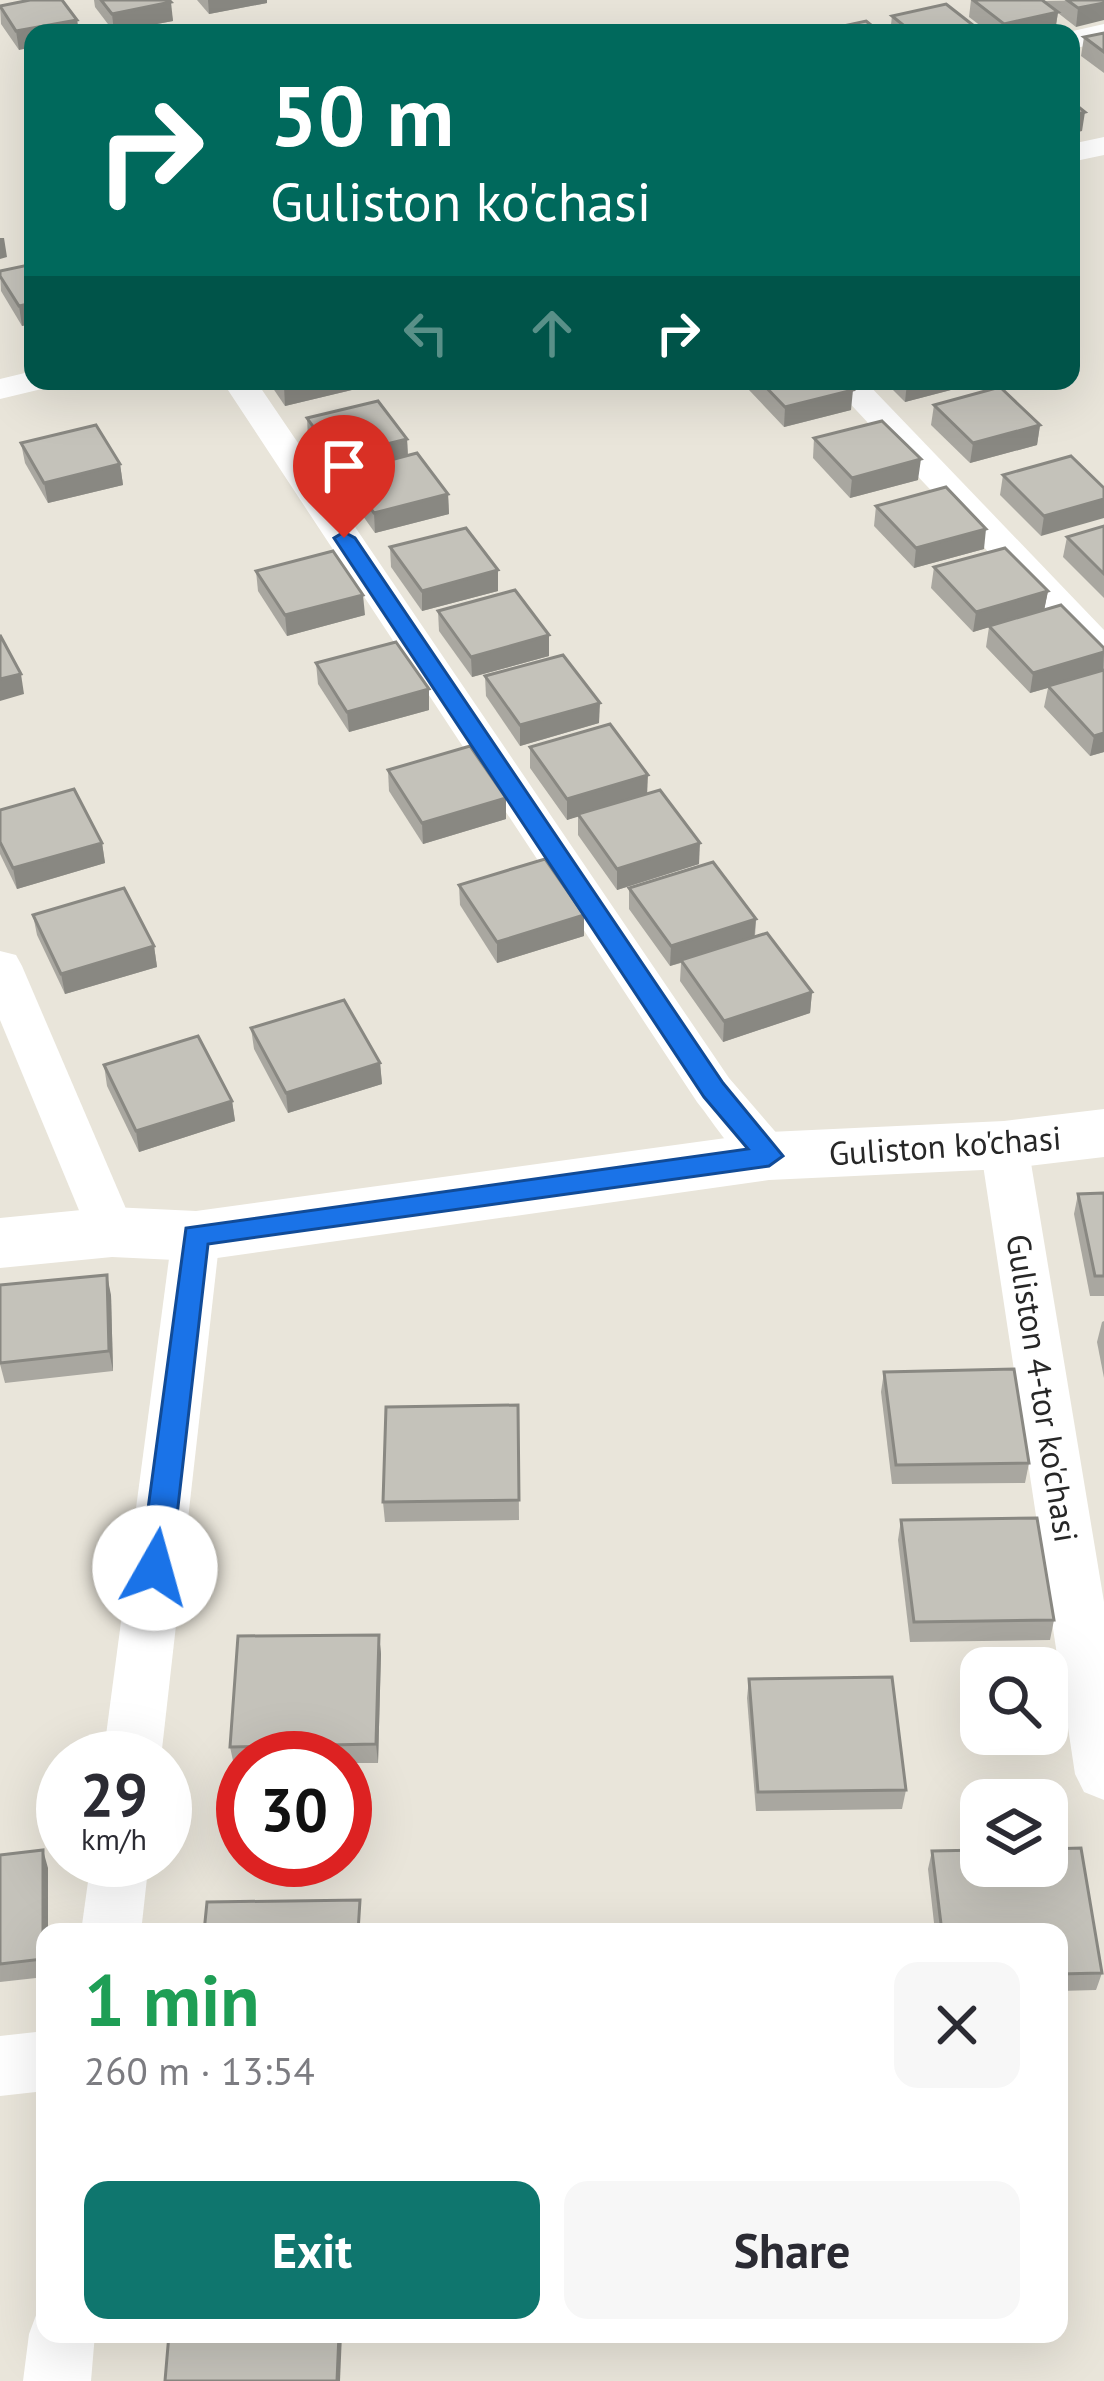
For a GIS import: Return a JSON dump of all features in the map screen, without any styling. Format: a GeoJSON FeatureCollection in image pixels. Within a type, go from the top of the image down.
{"type":"FeatureCollection","features":[{"type":"Feature","properties":{"kind":"main road","name":"Guliston ko'chasi"},"geometry":{"type":"LineString","coordinates":[[0,1243],[112,1232],[196,1235],[769,1156],[1004,1144],[1104,1133]]}},
{"type":"Feature","properties":{"kind":"street"},"geometry":{"type":"LineString","coordinates":[[245,390],[713,1090],[769,1156]]}},
{"type":"Feature","properties":{"kind":"street"},"geometry":{"type":"LineString","coordinates":[[855,390],[1104,653]]}},
{"type":"Feature","properties":{"kind":"street"},"geometry":{"type":"LineString","coordinates":[[0,966],[112,1232]]}},
{"type":"Feature","properties":{"kind":"street","name":"Guliston 4-tor ko'chasi"},"geometry":{"type":"LineString","coordinates":[[1004,1144],[1104,1774]]}},
{"type":"Feature","properties":{"kind":"street"},"geometry":{"type":"LineString","coordinates":[[135,1731],[196,1235]]}},
{"type":"Feature","properties":{"kind":"street"},"geometry":{"type":"LineString","coordinates":[[112,1923],[117,1887]]}},
{"type":"Feature","properties":{"kind":"street"},"geometry":{"type":"LineString","coordinates":[[0,2066],[36,2062]]}},
{"type":"Feature","properties":{"kind":"street"},"geometry":{"type":"LineString","coordinates":[[57,2381],[61,2343]]}},
{"type":"Feature","properties":{"kind":"building"},"geometry":{"type":"Polygon","coordinates":[[[62,0],[77,20],[24,24],[24,30],[16,31],[0,6],[62,0]]]}},
{"type":"Feature","properties":{"kind":"building"},"geometry":{"type":"Polygon","coordinates":[[[101,0],[169,0],[171,2],[112,14],[101,0]]]}},
{"type":"Feature","properties":{"kind":"building"},"geometry":{"type":"Polygon","coordinates":[[[973,0],[1042,0],[1058,12],[1004,24],[973,0]]]}},
{"type":"Feature","properties":{"kind":"building"},"geometry":{"type":"Polygon","coordinates":[[[1067,0],[1104,0],[1104,3],[1078,8],[1067,0]]]}},
{"type":"Feature","properties":{"kind":"building"},"geometry":{"type":"Polygon","coordinates":[[[946,4],[972,24],[902,24],[892,16],[946,4]]]}},
{"type":"Feature","properties":{"kind":"building"},"geometry":{"type":"Polygon","coordinates":[[[1104,33],[1104,52],[1084,37],[1104,33]]]}},
{"type":"Feature","properties":{"kind":"building"},"geometry":{"type":"Polygon","coordinates":[[[24,266],[24,305],[19,306],[0,271],[24,266]]]}},
{"type":"Feature","properties":{"kind":"building"},"geometry":{"type":"Polygon","coordinates":[[[769,390],[853,390],[785,407],[769,390]]]}},
{"type":"Feature","properties":{"kind":"building"},"geometry":{"type":"Polygon","coordinates":[[[1003,390],[1040,425],[973,443],[934,405],[1003,390]]]}},
{"type":"Feature","properties":{"kind":"building"},"geometry":{"type":"Polygon","coordinates":[[[378,401],[407,439],[335,457],[307,418],[378,401]]]}},
{"type":"Feature","properties":{"kind":"building"},"geometry":{"type":"Polygon","coordinates":[[[882,421],[921,459],[852,478],[814,438],[882,421]]]}},
{"type":"Feature","properties":{"kind":"building"},"geometry":{"type":"Polygon","coordinates":[[[96,425],[120,464],[44,483],[21,443],[96,425]]]}},
{"type":"Feature","properties":{"kind":"building"},"geometry":{"type":"Polygon","coordinates":[[[417,453],[448,494],[374,513],[345,472],[417,453]]]}},
{"type":"Feature","properties":{"kind":"building"},"geometry":{"type":"Polygon","coordinates":[[[1071,456],[1104,488],[1104,499],[1044,516],[1003,475],[1071,456]]]}},
{"type":"Feature","properties":{"kind":"building"},"geometry":{"type":"Polygon","coordinates":[[[946,487],[986,529],[916,548],[876,506],[946,487]]]}},
{"type":"Feature","properties":{"kind":"building"},"geometry":{"type":"Polygon","coordinates":[[[1104,526],[1104,574],[1067,537],[1104,526]]]}},
{"type":"Feature","properties":{"kind":"building"},"geometry":{"type":"Polygon","coordinates":[[[466,528],[498,570],[422,591],[390,547],[466,528]]]}},
{"type":"Feature","properties":{"kind":"building"},"geometry":{"type":"Polygon","coordinates":[[[1005,548],[1048,591],[976,612],[934,567],[1005,548]]]}},
{"type":"Feature","properties":{"kind":"building"},"geometry":{"type":"Polygon","coordinates":[[[333,551],[363,595],[285,615],[256,571],[333,551]]]}},
{"type":"Feature","properties":{"kind":"building"},"geometry":{"type":"Polygon","coordinates":[[[515,590],[549,635],[471,657],[438,611],[515,590]]]}},
{"type":"Feature","properties":{"kind":"building"},"geometry":{"type":"Polygon","coordinates":[[[1061,605],[1104,652],[1033,673],[989,626],[1061,605]]]}},
{"type":"Feature","properties":{"kind":"building"},"geometry":{"type":"Polygon","coordinates":[[[0,635],[21,674],[0,679],[0,635]]]}},
{"type":"Feature","properties":{"kind":"building"},"geometry":{"type":"Polygon","coordinates":[[[396,642],[429,689],[347,712],[316,663],[396,642]]]}},
{"type":"Feature","properties":{"kind":"building"},"geometry":{"type":"Polygon","coordinates":[[[563,655],[600,703],[520,725],[485,676],[563,655]]]}},
{"type":"Feature","properties":{"kind":"building"},"geometry":{"type":"Polygon","coordinates":[[[1104,670],[1104,733],[1094,736],[1048,686],[1104,670]]]}},
{"type":"Feature","properties":{"kind":"building"},"geometry":{"type":"Polygon","coordinates":[[[610,724],[648,775],[567,799],[530,747],[610,724]]]}},
{"type":"Feature","properties":{"kind":"building"},"geometry":{"type":"Polygon","coordinates":[[[470,746],[506,798],[422,823],[388,770],[470,746]]]}},
{"type":"Feature","properties":{"kind":"building"},"geometry":{"type":"Polygon","coordinates":[[[74,789],[102,843],[13,868],[0,842],[0,810],[74,789]]]}},
{"type":"Feature","properties":{"kind":"building"},"geometry":{"type":"Polygon","coordinates":[[[660,790],[700,843],[617,869],[578,814],[660,790]]]}},
{"type":"Feature","properties":{"kind":"building"},"geometry":{"type":"Polygon","coordinates":[[[545,859],[584,915],[497,942],[459,885],[545,859]]]}},
{"type":"Feature","properties":{"kind":"building"},"geometry":{"type":"Polygon","coordinates":[[[713,862],[756,919],[671,946],[629,888],[713,862]]]}},
{"type":"Feature","properties":{"kind":"building"},"geometry":{"type":"Polygon","coordinates":[[[124,888],[154,946],[61,974],[33,915],[124,888]]]}},
{"type":"Feature","properties":{"kind":"building"},"geometry":{"type":"Polygon","coordinates":[[[767,933],[812,992],[724,1021],[681,960],[767,933]]]}},
{"type":"Feature","properties":{"kind":"building"},"geometry":{"type":"Polygon","coordinates":[[[344,1000],[380,1063],[286,1093],[251,1028],[344,1000]]]}},
{"type":"Feature","properties":{"kind":"building"},"geometry":{"type":"Polygon","coordinates":[[[198,1036],[232,1101],[136,1131],[104,1065],[198,1036]]]}},
{"type":"Feature","properties":{"kind":"building"},"geometry":{"type":"Polygon","coordinates":[[[1104,1193],[1104,1276],[1095,1276],[1078,1194],[1104,1193]]]}},
{"type":"Feature","properties":{"kind":"building"},"geometry":{"type":"Polygon","coordinates":[[[107,1275],[109,1351],[0,1363],[0,1285],[107,1275]]]}},
{"type":"Feature","properties":{"kind":"building"},"geometry":{"type":"Polygon","coordinates":[[[1014,1369],[1029,1463],[896,1465],[884,1372],[1014,1369]]]}},
{"type":"Feature","properties":{"kind":"building"},"geometry":{"type":"Polygon","coordinates":[[[518,1405],[519,1500],[383,1502],[386,1407],[518,1405]]]}},
{"type":"Feature","properties":{"kind":"building"},"geometry":{"type":"Polygon","coordinates":[[[1037,1518],[1054,1620],[914,1622],[901,1520],[1037,1518]]]}},
{"type":"Feature","properties":{"kind":"building"},"geometry":{"type":"Polygon","coordinates":[[[379,1635],[376,1744],[372,1744],[372,1731],[231,1731],[238,1636],[379,1635]]]}},
{"type":"Feature","properties":{"kind":"building"},"geometry":{"type":"Polygon","coordinates":[[[892,1677],[906,1790],[758,1792],[749,1679],[892,1677]]]}},
{"type":"Feature","properties":{"kind":"building"},"geometry":{"type":"Polygon","coordinates":[[[1068,1848],[1081,1848],[1102,1973],[1068,1974],[1068,1923],[941,1923],[932,1851],[960,1850],[960,1887],[1068,1887],[1068,1848]]]}},
{"type":"Feature","properties":{"kind":"building"},"geometry":{"type":"Polygon","coordinates":[[[36,1851],[43,1923],[36,1923],[36,1960],[0,1964],[0,1855],[36,1851]]]}},
{"type":"Feature","properties":{"kind":"building"},"geometry":{"type":"Polygon","coordinates":[[[360,1900],[359,1923],[205,1923],[207,1902],[360,1900]]]}},
{"type":"Feature","properties":{"kind":"building"},"geometry":{"type":"Polygon","coordinates":[[[168,2343],[339,2343],[337,2381],[165,2381],[168,2343]]]}},
{"type":"Feature","properties":{"kind":"route"},"geometry":{"type":"LineString","coordinates":[[155,1568],[196,1235],[769,1156],[713,1090],[344,538]]}}]}
